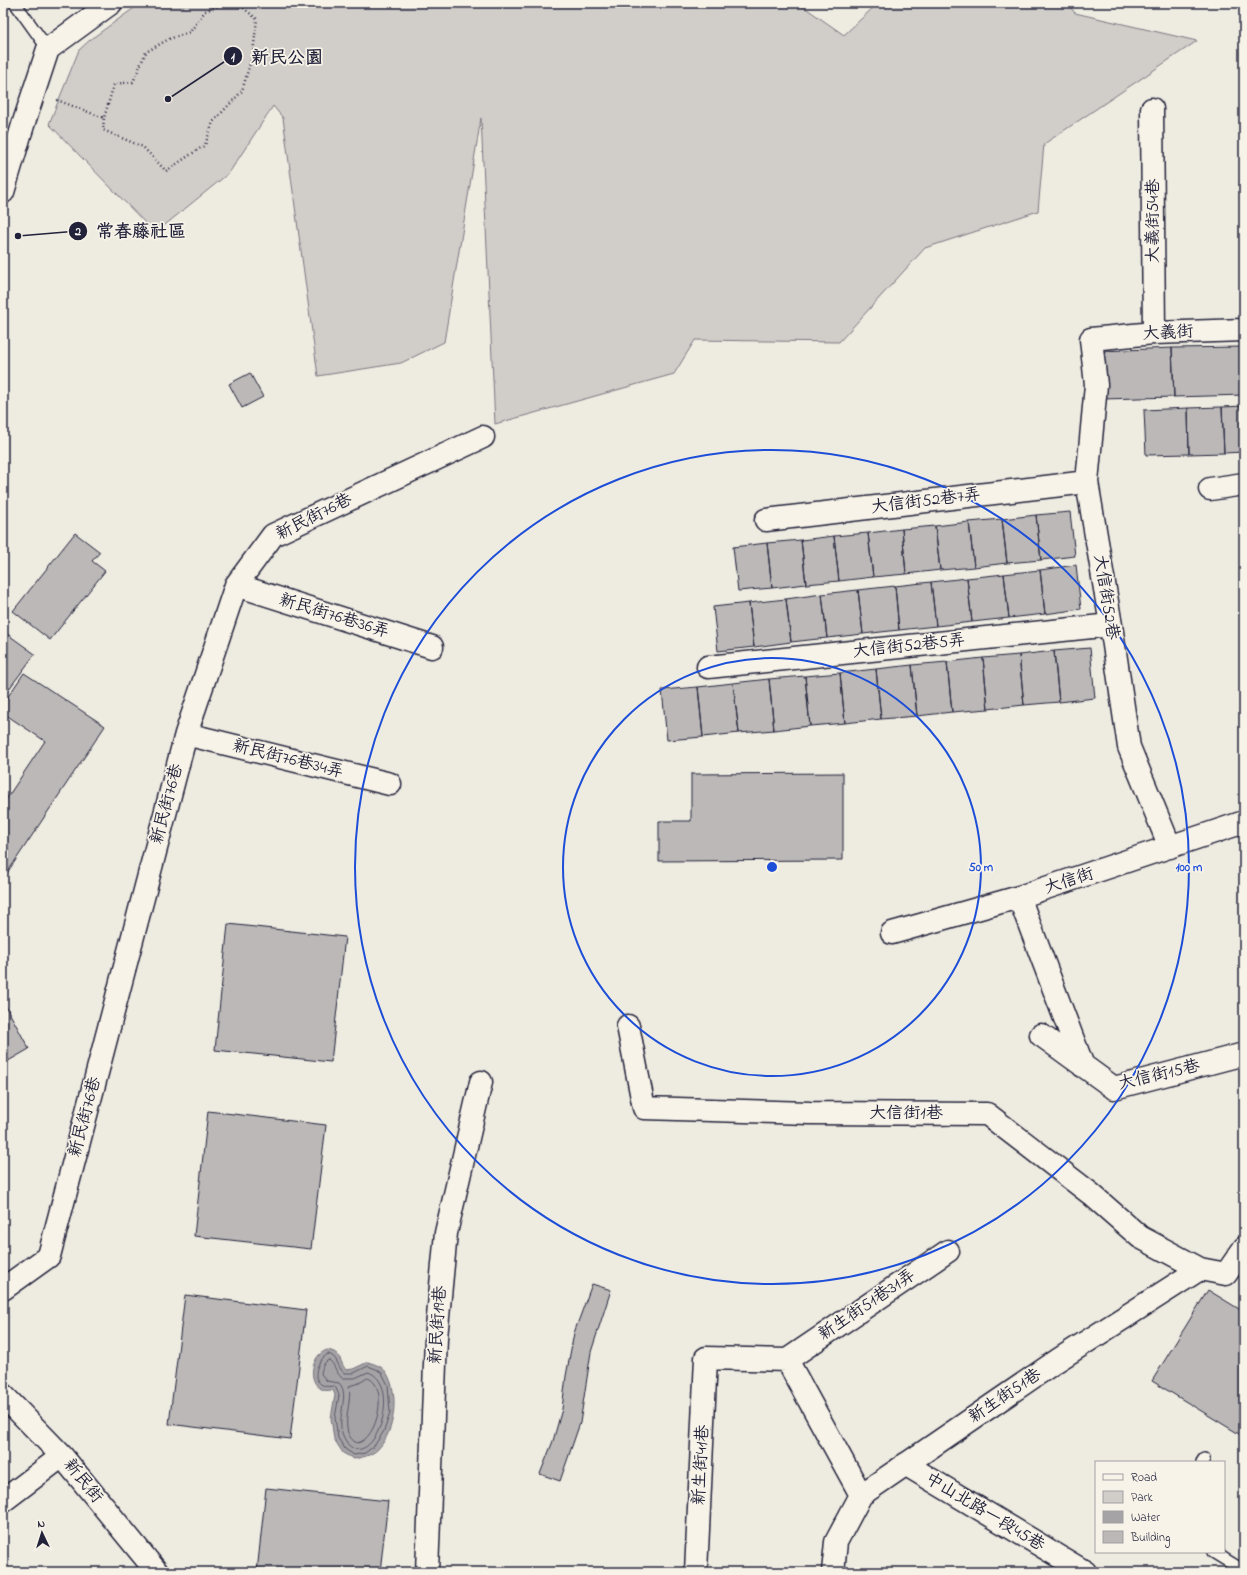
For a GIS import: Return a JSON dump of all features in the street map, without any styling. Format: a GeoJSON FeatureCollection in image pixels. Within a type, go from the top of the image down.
{"type":"FeatureCollection","features":[{"type":"Feature","properties":{"kind":"street"},"geometry":{"type":"LineString","coordinates":[[3,192],[48,49],[111,3]]}},
{"type":"Feature","properties":{"kind":"street","name":"大義街54巷"},"geometry":{"type":"LineString","coordinates":[[1152,109],[1154,334]]}},
{"type":"Feature","properties":{"kind":"street","name":"大義街"},"geometry":{"type":"LineString","coordinates":[[1092,339],[1154,334],[1244,330]]}},
{"type":"Feature","properties":{"kind":"street","name":"大信街52巷"},"geometry":{"type":"LineString","coordinates":[[1092,339],[1096,385],[1087,482],[1111,625],[1129,747],[1170,847]]}},
{"type":"Feature","properties":{"kind":"street","name":"新民街76巷"},"geometry":{"type":"LineString","coordinates":[[3,1289],[48,1256],[186,734],[236,585],[273,535],[483,437]]}},
{"type":"Feature","properties":{"kind":"street","name":"大信街52巷7弄"},"geometry":{"type":"LineString","coordinates":[[766,520],[1087,482]]}},
{"type":"Feature","properties":{"kind":"street"},"geometry":{"type":"LineString","coordinates":[[1210,489],[1244,484]]}},
{"type":"Feature","properties":{"kind":"street","name":"新民街76巷36弄"},"geometry":{"type":"LineString","coordinates":[[236,585],[432,646]]}},
{"type":"Feature","properties":{"kind":"street","name":"大信街52巷5弄"},"geometry":{"type":"LineString","coordinates":[[708,667],[1111,625]]}},
{"type":"Feature","properties":{"kind":"street","name":"新民街76巷34弄"},"geometry":{"type":"LineString","coordinates":[[186,734],[390,784]]}},
{"type":"Feature","properties":{"kind":"street","name":"大信街"},"geometry":{"type":"LineString","coordinates":[[892,934],[1019,897],[1244,822]]}},
{"type":"Feature","properties":{"kind":"street"},"geometry":{"type":"LineString","coordinates":[[1019,897],[1083,1066]]}},
{"type":"Feature","properties":{"kind":"street","name":"大信街1巷"},"geometry":{"type":"LineString","coordinates":[[628,1026],[644,1108],[810,1113],[987,1114],[1091,1194],[1140,1238],[1200,1269]]}},
{"type":"Feature","properties":{"kind":"street","name":"大信街15巷"},"geometry":{"type":"LineString","coordinates":[[1041,1035],[1114,1088],[1244,1054]]}},
{"type":"Feature","properties":{"kind":"street","name":"新民街19巷"},"geometry":{"type":"LineString","coordinates":[[427,1572],[436,1338],[446,1233],[481,1082]]}},
{"type":"Feature","properties":{"kind":"street"},"geometry":{"type":"LineString","coordinates":[[1200,1269],[1226,1274],[1244,1248]]}},
{"type":"Feature","properties":{"kind":"street","name":"新生街51巷31弄"},"geometry":{"type":"LineString","coordinates":[[787,1360],[948,1251]]}},
{"type":"Feature","properties":{"kind":"street","name":"新生街51巷"},"geometry":{"type":"LineString","coordinates":[[833,1572],[836,1542],[861,1495],[1058,1360],[1200,1269]]}},
{"type":"Feature","properties":{"kind":"street","name":"新生街41巷"},"geometry":{"type":"LineString","coordinates":[[696,1572],[706,1358],[787,1360]]}},
{"type":"Feature","properties":{"kind":"street"},"geometry":{"type":"LineString","coordinates":[[787,1360],[861,1495]]}},
{"type":"Feature","properties":{"kind":"street","name":"新民街"},"geometry":{"type":"LineString","coordinates":[[3,1395],[62,1456],[157,1572]]}},
{"type":"Feature","properties":{"kind":"street"},"geometry":{"type":"LineString","coordinates":[[3,1501],[62,1456]]}},
{"type":"Feature","properties":{"kind":"street","name":"中山北路一段45巷"},"geometry":{"type":"LineString","coordinates":[[905,1464],[1085,1572]]}},
{"type":"Feature","properties":{"kind":"lane"},"geometry":{"type":"LineString","coordinates":[[15,3],[48,49]]}},
{"type":"Feature","properties":{"kind":"lane"},"geometry":{"type":"LineString","coordinates":[[1215,1553],[1244,1571]]}},
{"type":"Feature","properties":{"kind":"path"},"geometry":{"type":"LineString","coordinates":[[242,7],[244,3]]}},
{"type":"Feature","properties":{"kind":"path"},"geometry":{"type":"LineString","coordinates":[[224,4],[242,7],[257,19],[254,53],[242,91],[213,122],[205,145],[166,172],[142,147],[103,130],[104,118],[114,84],[133,82],[146,52],[170,39],[190,32],[205,11],[224,4]]}},
{"type":"Feature","properties":{"kind":"path"},"geometry":{"type":"LineString","coordinates":[[34,91],[104,118]]}},
{"type":"Feature","properties":{"kind":"shaded area"},"geometry":{"type":"Polygon","coordinates":[[[43,3],[71,3],[66,7],[47,8],[43,3]]]}},
{"type":"Feature","properties":{"kind":"green space"},"geometry":{"type":"Polygon","coordinates":[[[141,3],[791,3],[804,7],[844,35],[878,3],[1067,3],[1075,13],[1197,41],[1044,144],[1038,211],[925,248],[839,342],[695,340],[674,374],[495,424],[481,118],[444,342],[401,363],[318,376],[283,118],[273,106],[229,173],[155,233],[49,124],[79,50],[91,39],[141,3]]]}},
{"type":"Feature","properties":{"kind":"water"},"geometry":{"type":"Polygon","coordinates":[[[327,1350],[336,1353],[340,1357],[346,1370],[353,1369],[368,1362],[382,1368],[386,1372],[390,1381],[393,1391],[394,1412],[388,1434],[377,1450],[369,1455],[354,1459],[343,1453],[334,1439],[331,1418],[335,1395],[333,1390],[325,1390],[319,1387],[313,1379],[312,1374],[316,1359],[327,1350]]]}},
{"type":"Feature","properties":{"kind":"building"},"geometry":{"type":"Polygon","coordinates":[[[1243,347],[1244,395],[1174,397],[1172,348],[1243,347]]]}},
{"type":"Feature","properties":{"kind":"building"},"geometry":{"type":"Polygon","coordinates":[[[1172,348],[1174,397],[1103,399],[1102,351],[1172,348]]]}},
{"type":"Feature","properties":{"kind":"building"},"geometry":{"type":"Polygon","coordinates":[[[250,373],[263,397],[242,408],[229,384],[250,373]]]}},
{"type":"Feature","properties":{"kind":"building"},"geometry":{"type":"Polygon","coordinates":[[[1244,406],[1244,452],[1224,453],[1222,407],[1244,406]]]}},
{"type":"Feature","properties":{"kind":"building"},"geometry":{"type":"Polygon","coordinates":[[[1222,407],[1224,453],[1189,454],[1188,408],[1222,407]]]}},
{"type":"Feature","properties":{"kind":"building"},"geometry":{"type":"Polygon","coordinates":[[[1188,408],[1189,454],[1146,455],[1144,410],[1188,408]]]}},
{"type":"Feature","properties":{"kind":"building"},"geometry":{"type":"Polygon","coordinates":[[[1070,512],[1075,556],[1041,560],[1036,515],[1070,512]]]}},
{"type":"Feature","properties":{"kind":"building"},"geometry":{"type":"Polygon","coordinates":[[[1036,515],[1041,560],[1007,563],[1002,519],[1036,515]]]}},
{"type":"Feature","properties":{"kind":"building"},"geometry":{"type":"Polygon","coordinates":[[[1002,519],[1007,563],[974,567],[969,522],[1002,519]]]}},
{"type":"Feature","properties":{"kind":"building"},"geometry":{"type":"Polygon","coordinates":[[[969,522],[974,567],[940,570],[935,526],[969,522]]]}},
{"type":"Feature","properties":{"kind":"building"},"geometry":{"type":"Polygon","coordinates":[[[935,526],[940,570],[906,574],[902,529],[935,526]]]}},
{"type":"Feature","properties":{"kind":"building"},"geometry":{"type":"Polygon","coordinates":[[[902,529],[906,574],[873,577],[868,533],[902,529]]]}},
{"type":"Feature","properties":{"kind":"building"},"geometry":{"type":"Polygon","coordinates":[[[75,533],[100,552],[92,561],[105,571],[50,640],[13,611],[75,533]]]}},
{"type":"Feature","properties":{"kind":"building"},"geometry":{"type":"Polygon","coordinates":[[[868,533],[873,577],[839,581],[834,536],[868,533]]]}},
{"type":"Feature","properties":{"kind":"building"},"geometry":{"type":"Polygon","coordinates":[[[834,536],[839,581],[806,584],[801,540],[834,536]]]}},
{"type":"Feature","properties":{"kind":"building"},"geometry":{"type":"Polygon","coordinates":[[[801,540],[806,584],[772,588],[767,543],[801,540]]]}},
{"type":"Feature","properties":{"kind":"building"},"geometry":{"type":"Polygon","coordinates":[[[767,543],[772,588],[738,591],[733,547],[767,543]]]}},
{"type":"Feature","properties":{"kind":"building"},"geometry":{"type":"Polygon","coordinates":[[[1076,565],[1081,609],[1045,614],[1040,570],[1076,565]]]}},
{"type":"Feature","properties":{"kind":"building"},"geometry":{"type":"Polygon","coordinates":[[[1040,570],[1045,614],[1009,618],[1004,574],[1040,570]]]}},
{"type":"Feature","properties":{"kind":"building"},"geometry":{"type":"Polygon","coordinates":[[[1004,574],[1009,618],[972,622],[967,578],[1004,574]]]}},
{"type":"Feature","properties":{"kind":"building"},"geometry":{"type":"Polygon","coordinates":[[[967,578],[972,622],[936,626],[931,582],[967,578]]]}},
{"type":"Feature","properties":{"kind":"building"},"geometry":{"type":"Polygon","coordinates":[[[931,582],[936,626],[899,630],[895,586],[931,582]]]}},
{"type":"Feature","properties":{"kind":"building"},"geometry":{"type":"Polygon","coordinates":[[[895,586],[899,630],[863,634],[858,590],[895,586]]]}},
{"type":"Feature","properties":{"kind":"building"},"geometry":{"type":"Polygon","coordinates":[[[858,590],[863,634],[827,638],[822,594],[858,590]]]}},
{"type":"Feature","properties":{"kind":"building"},"geometry":{"type":"Polygon","coordinates":[[[822,594],[827,638],[791,642],[786,599],[822,594]]]}},
{"type":"Feature","properties":{"kind":"building"},"geometry":{"type":"Polygon","coordinates":[[[786,599],[791,642],[754,647],[749,603],[786,599]]]}},
{"type":"Feature","properties":{"kind":"building"},"geometry":{"type":"Polygon","coordinates":[[[749,603],[754,647],[718,651],[713,607],[749,603]]]}},
{"type":"Feature","properties":{"kind":"building"},"geometry":{"type":"Polygon","coordinates":[[[3,631],[35,654],[3,697],[3,631]]]}},
{"type":"Feature","properties":{"kind":"building"},"geometry":{"type":"Polygon","coordinates":[[[1090,648],[1095,698],[1059,702],[1054,651],[1090,648]]]}},
{"type":"Feature","properties":{"kind":"building"},"geometry":{"type":"Polygon","coordinates":[[[1054,651],[1059,702],[1024,705],[1019,655],[1054,651]]]}},
{"type":"Feature","properties":{"kind":"building"},"geometry":{"type":"Polygon","coordinates":[[[1019,655],[1024,705],[988,709],[983,658],[1019,655]]]}},
{"type":"Feature","properties":{"kind":"building"},"geometry":{"type":"Polygon","coordinates":[[[983,658],[988,709],[952,712],[947,662],[983,658]]]}},
{"type":"Feature","properties":{"kind":"building"},"geometry":{"type":"Polygon","coordinates":[[[947,662],[952,712],[917,716],[912,665],[947,662]]]}},
{"type":"Feature","properties":{"kind":"building"},"geometry":{"type":"Polygon","coordinates":[[[912,665],[917,716],[881,719],[876,669],[912,665]]]}},
{"type":"Feature","properties":{"kind":"building"},"geometry":{"type":"Polygon","coordinates":[[[876,669],[881,719],[845,723],[840,673],[876,669]]]}},
{"type":"Feature","properties":{"kind":"building"},"geometry":{"type":"Polygon","coordinates":[[[24,673],[105,726],[3,879],[3,804],[45,741],[3,713],[3,704],[24,673]]]}},
{"type":"Feature","properties":{"kind":"building"},"geometry":{"type":"Polygon","coordinates":[[[840,673],[845,723],[810,726],[805,676],[840,673]]]}},
{"type":"Feature","properties":{"kind":"building"},"geometry":{"type":"Polygon","coordinates":[[[805,676],[810,726],[774,730],[769,679],[805,676]]]}},
{"type":"Feature","properties":{"kind":"building"},"geometry":{"type":"Polygon","coordinates":[[[769,679],[774,730],[739,733],[733,683],[769,679]]]}},
{"type":"Feature","properties":{"kind":"building"},"geometry":{"type":"Polygon","coordinates":[[[733,683],[739,733],[703,737],[698,687],[733,683]]]}},
{"type":"Feature","properties":{"kind":"building"},"geometry":{"type":"Polygon","coordinates":[[[698,687],[703,737],[667,740],[662,690],[698,687]]]}},
{"type":"Feature","properties":{"kind":"building"},"geometry":{"type":"Polygon","coordinates":[[[843,773],[843,860],[659,861],[659,821],[691,821],[691,774],[843,773]]]}},
{"type":"Feature","properties":{"kind":"building"},"geometry":{"type":"Polygon","coordinates":[[[228,924],[345,937],[331,1062],[215,1050],[228,924]]]}},
{"type":"Feature","properties":{"kind":"building"},"geometry":{"type":"Polygon","coordinates":[[[3,1001],[29,1049],[3,1064],[3,1001]]]}},
{"type":"Feature","properties":{"kind":"building"},"geometry":{"type":"Polygon","coordinates":[[[208,1111],[326,1125],[311,1249],[194,1236],[208,1111]]]}},
{"type":"Feature","properties":{"kind":"building"},"geometry":{"type":"Polygon","coordinates":[[[592,1284],[611,1290],[591,1352],[580,1423],[560,1481],[540,1474],[553,1441],[562,1409],[574,1333],[592,1284]]]}},
{"type":"Feature","properties":{"kind":"building"},"geometry":{"type":"Polygon","coordinates":[[[1208,1290],[1244,1312],[1244,1437],[1152,1381],[1208,1290]]]}},
{"type":"Feature","properties":{"kind":"building"},"geometry":{"type":"Polygon","coordinates":[[[185,1295],[306,1310],[290,1439],[169,1424],[185,1295]]]}},
{"type":"Feature","properties":{"kind":"building"},"geometry":{"type":"Polygon","coordinates":[[[266,1488],[388,1501],[380,1572],[257,1572],[266,1488]]]}},
{"type":"Feature","properties":{"kind":"place","name":"新民公園"},"geometry":{"type":"Point","coordinates":[168,99]}},
{"type":"Feature","properties":{"kind":"place","name":"常春藤社區"},"geometry":{"type":"Point","coordinates":[18,236]}}]}
